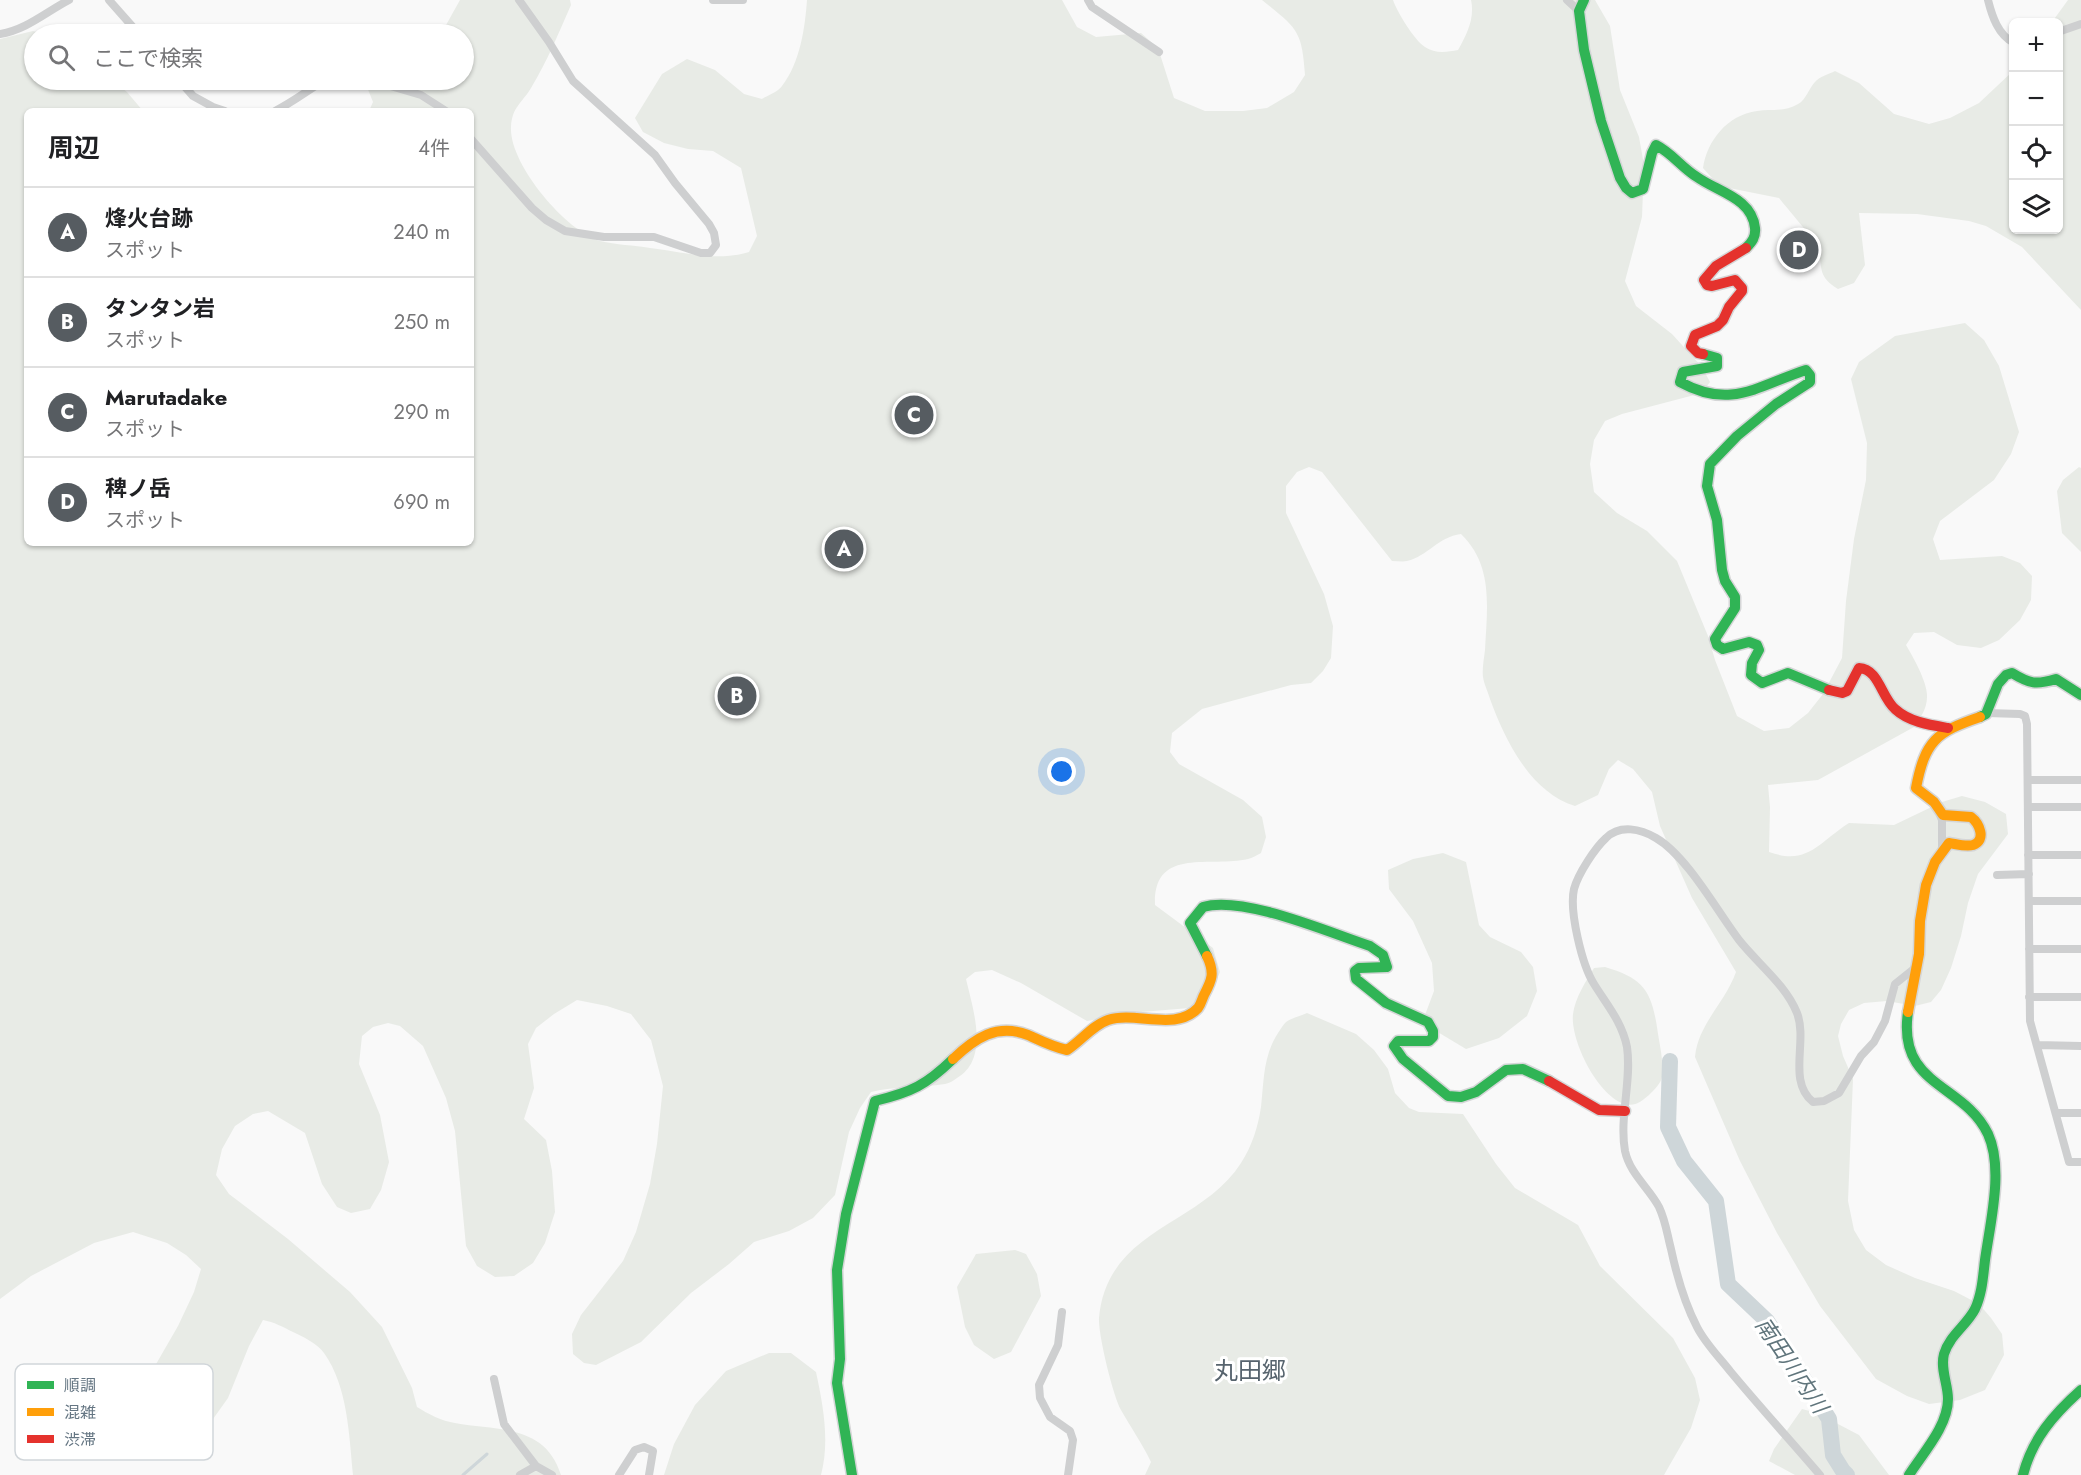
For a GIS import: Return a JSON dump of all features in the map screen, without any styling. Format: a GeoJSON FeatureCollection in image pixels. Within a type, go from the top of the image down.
{"type":"FeatureCollection","features":[{"type":"Feature","properties":{"kind":"street"},"geometry":{"type":"LineString","coordinates":[[28,24],[51,13],[69,0]]}},
{"type":"Feature","properties":{"kind":"street"},"geometry":{"type":"LineString","coordinates":[[109,0],[130,24]]}},
{"type":"Feature","properties":{"kind":"street"},"geometry":{"type":"LineString","coordinates":[[474,142],[532,208],[546,220],[565,231],[603,237],[654,237],[701,253],[710,253],[716,245],[710,224],[655,156],[573,81],[519,0]]}},
{"type":"Feature","properties":{"kind":"street"},"geometry":{"type":"LineString","coordinates":[[712,0],[742,0]]}},
{"type":"Feature","properties":{"kind":"street"},"geometry":{"type":"LineString","coordinates":[[1088,0],[1092,7],[1159,52]]}},
{"type":"Feature","properties":{"kind":"street"},"geometry":{"type":"LineString","coordinates":[[1567,0],[1579,11]]}},
{"type":"Feature","properties":{"kind":"street"},"geometry":{"type":"LineString","coordinates":[[1584,0],[1579,11],[1584,50],[1601,122],[1620,178],[1626,188],[1632,193],[1643,189],[1648,176],[1651,153],[1656,145],[1668,150],[1697,178],[1738,200],[1747,209],[1754,222],[1756,236],[1749,246],[1724,259],[1710,270],[1704,280],[1707,285],[1712,286],[1735,280],[1742,288],[1717,326],[1695,335],[1692,339],[1691,346],[1698,353],[1717,358],[1717,366],[1683,372],[1680,382],[1695,391],[1731,396],[1806,370],[1810,375],[1810,382],[1805,387],[1776,404],[1737,436],[1710,464],[1707,486],[1717,520],[1722,570],[1725,581],[1735,597],[1736,608],[1715,639],[1717,645],[1723,649],[1749,642],[1757,645],[1759,650],[1752,663],[1751,675],[1762,683],[1788,673],[1833,692],[1842,693],[1847,691],[1858,668],[1864,667],[1870,670],[1890,705],[1919,723],[1948,728],[1987,713],[2025,716],[2028,780],[2030,1021],[2069,1162],[2081,1162]]}},
{"type":"Feature","properties":{"kind":"street"},"geometry":{"type":"LineString","coordinates":[[1988,0],[1992,17],[2009,40]]}},
{"type":"Feature","properties":{"kind":"street"},"geometry":{"type":"LineString","coordinates":[[2063,30],[2081,24]]}},
{"type":"Feature","properties":{"kind":"street"},"geometry":{"type":"LineString","coordinates":[[0,34],[24,25]]}},
{"type":"Feature","properties":{"kind":"street"},"geometry":{"type":"LineString","coordinates":[[188,90],[194,96],[216,108]]}},
{"type":"Feature","properties":{"kind":"street"},"geometry":{"type":"LineString","coordinates":[[281,108],[296,100],[308,90]]}},
{"type":"Feature","properties":{"kind":"street"},"geometry":{"type":"LineString","coordinates":[[404,90],[421,95],[441,108]]}},
{"type":"Feature","properties":{"kind":"street"},"geometry":{"type":"LineString","coordinates":[[1987,713],[2004,674],[2012,673],[2038,684],[2056,679],[2081,695]]}},
{"type":"Feature","properties":{"kind":"street"},"geometry":{"type":"LineString","coordinates":[[1942,849],[1942,820],[1939,812],[1934,802],[1916,788],[1921,762],[1932,744],[1948,728]]}},
{"type":"Feature","properties":{"kind":"street"},"geometry":{"type":"LineString","coordinates":[[2028,780],[2081,780]]}},
{"type":"Feature","properties":{"kind":"street"},"geometry":{"type":"LineString","coordinates":[[2028,807],[2081,807]]}},
{"type":"Feature","properties":{"kind":"street"},"geometry":{"type":"LineString","coordinates":[[1909,1475],[1937,1429],[1947,1407],[1944,1353],[1956,1332],[1968,1322],[1976,1307],[1994,1191],[1993,1150],[1977,1117],[1963,1102],[1930,1078],[1907,1047],[1907,1021],[1919,954],[1922,907],[1933,867],[1942,849],[1949,843],[1970,846],[1976,844],[1981,837],[1978,822],[1970,816],[1954,816],[1939,812]]}},
{"type":"Feature","properties":{"kind":"street"},"geometry":{"type":"LineString","coordinates":[[1820,1475],[1763,1411],[1698,1330],[1683,1297],[1667,1227],[1658,1205],[1628,1161],[1624,1138],[1627,1048],[1614,1011],[1593,984],[1586,968],[1574,903],[1574,889],[1599,844],[1610,833],[1628,828],[1641,831],[1667,846],[1694,876],[1739,940],[1789,998],[1801,1029],[1801,1085],[1813,1102],[1824,1101],[1839,1093],[1861,1056],[1874,1042],[1885,1021],[1895,984],[1915,968]]}},
{"type":"Feature","properties":{"kind":"street"},"geometry":{"type":"LineString","coordinates":[[2028,855],[2081,855]]}},
{"type":"Feature","properties":{"kind":"street"},"geometry":{"type":"LineString","coordinates":[[1997,875],[2029,874]]}},
{"type":"Feature","properties":{"kind":"street"},"geometry":{"type":"LineString","coordinates":[[2029,902],[2081,901]]}},
{"type":"Feature","properties":{"kind":"street"},"geometry":{"type":"LineString","coordinates":[[852,1475],[852,1463],[840,1411],[837,1383],[840,1359],[837,1270],[846,1214],[875,1101],[921,1086],[933,1078],[959,1053],[991,1032],[1004,1030],[1021,1033],[1056,1048],[1068,1050],[1094,1028],[1107,1021],[1121,1018],[1153,1020],[1174,1018],[1189,1013],[1198,1007],[1214,976],[1211,962],[1192,931],[1190,923],[1202,907],[1214,904],[1239,905],[1370,946],[1383,955],[1387,967],[1359,968],[1355,971],[1356,979],[1386,1003],[1428,1022],[1433,1031],[1429,1041],[1404,1040],[1398,1041],[1394,1046],[1403,1059],[1448,1096],[1461,1097],[1476,1092],[1506,1070],[1523,1069],[1599,1110],[1624,1111]]}},
{"type":"Feature","properties":{"kind":"street"},"geometry":{"type":"LineString","coordinates":[[2029,949],[2081,949]]}},
{"type":"Feature","properties":{"kind":"street"},"geometry":{"type":"LineString","coordinates":[[2029,997],[2081,997]]}},
{"type":"Feature","properties":{"kind":"street"},"geometry":{"type":"LineString","coordinates":[[2037,1045],[2081,1046]]}},
{"type":"Feature","properties":{"kind":"street"},"geometry":{"type":"LineString","coordinates":[[2056,1113],[2081,1113]]}},
{"type":"Feature","properties":{"kind":"street"},"geometry":{"type":"LineString","coordinates":[[1062,1312],[1058,1345],[1039,1385],[1040,1398],[1050,1418],[1070,1431],[1073,1440],[1068,1475]]}},
{"type":"Feature","properties":{"kind":"street"},"geometry":{"type":"LineString","coordinates":[[494,1379],[504,1424],[536,1466],[552,1475]]}},
{"type":"Feature","properties":{"kind":"street"},"geometry":{"type":"LineString","coordinates":[[2023,1475],[2032,1448],[2041,1431],[2081,1389]]}},
{"type":"Feature","properties":{"kind":"street"},"geometry":{"type":"LineString","coordinates":[[619,1475],[635,1450],[644,1447],[653,1451],[649,1475]]}},
{"type":"Feature","properties":{"kind":"street"},"geometry":{"type":"LineString","coordinates":[[520,1475],[536,1466]]}},
{"type":"Feature","properties":{"kind":"shaded area"},"geometry":{"type":"Polygon","coordinates":[[[460,0],[570,0],[571,5],[542,68],[515,110],[512,120],[513,142],[529,177],[556,210],[571,224],[586,235],[600,241],[688,254],[724,256],[749,252],[757,236],[741,168],[713,151],[688,149],[664,143],[643,132],[635,118],[662,74],[687,59],[715,70],[744,94],[762,99],[778,90],[788,77],[797,56],[803,33],[807,0],[1062,0],[1077,27],[1096,37],[1141,33],[1158,48],[1174,98],[1205,111],[1243,111],[1267,108],[1294,92],[1305,75],[1302,48],[1296,31],[1262,0],[1393,0],[1416,39],[1429,49],[1441,52],[1458,50],[1471,20],[1471,0],[1595,0],[1610,26],[1620,90],[1639,137],[1644,165],[1642,217],[1625,281],[1636,306],[1672,334],[1702,367],[1710,382],[1702,393],[1622,414],[1605,421],[1594,440],[1590,464],[1594,492],[1617,513],[1647,531],[1677,561],[1708,636],[1737,716],[1764,731],[1789,728],[1808,713],[1823,694],[1842,658],[1854,539],[1866,480],[1867,443],[1851,379],[1859,362],[1895,336],[1965,323],[1984,340],[1999,366],[2019,432],[2011,454],[1994,480],[1940,521],[1933,539],[1940,560],[2002,556],[2020,563],[2032,576],[2031,600],[2020,620],[1999,640],[1981,648],[1957,645],[1934,632],[1914,633],[1906,645],[1927,691],[1927,701],[1921,717],[1914,727],[1818,780],[1768,785],[1769,852],[1782,856],[1804,854],[1849,823],[1894,825],[1942,802],[1962,796],[1985,802],[2006,814],[2008,834],[1978,874],[1951,968],[1941,990],[1931,1002],[1915,1006],[1887,1001],[1864,1003],[1849,1010],[1841,1024],[1838,1036],[1843,1056],[1853,1079],[1848,1201],[1854,1230],[1866,1250],[1886,1265],[1954,1291],[1979,1304],[1991,1318],[2002,1334],[2004,1355],[1985,1390],[1960,1400],[1929,1404],[1907,1396],[1876,1379],[1820,1306],[1777,1233],[1740,1161],[1695,1057],[1701,1034],[1736,972],[1692,898],[1660,826],[1652,792],[1633,769],[1618,760],[1609,769],[1598,795],[1575,806],[1545,789],[1521,763],[1503,731],[1484,682],[1486,588],[1484,574],[1472,546],[1461,534],[1446,539],[1414,559],[1392,561],[1322,472],[1309,467],[1297,472],[1286,486],[1286,513],[1324,594],[1333,626],[1331,658],[1323,671],[1311,683],[1291,685],[1202,709],[1172,733],[1170,752],[1179,764],[1243,800],[1262,817],[1266,837],[1261,853],[1253,857],[1233,861],[1187,863],[1163,874],[1157,886],[1155,905],[1213,948],[1220,972],[1209,998],[1202,1007],[1141,1012],[1087,1021],[1021,983],[992,970],[975,972],[966,979],[976,1033],[973,1059],[967,1070],[945,1084],[871,1092],[860,1108],[849,1132],[835,1195],[813,1218],[789,1231],[754,1242],[691,1293],[641,1342],[596,1365],[584,1363],[573,1354],[572,1334],[581,1315],[623,1261],[636,1232],[650,1184],[663,1086],[651,1040],[631,1014],[577,1000],[536,1028],[528,1044],[534,1088],[524,1119],[546,1140],[552,1171],[555,1212],[545,1243],[533,1263],[514,1276],[495,1277],[477,1266],[466,1246],[455,1131],[446,1098],[423,1046],[400,1026],[388,1023],[373,1027],[362,1036],[359,1064],[380,1115],[389,1162],[381,1190],[370,1209],[351,1213],[337,1207],[322,1184],[305,1133],[268,1111],[253,1114],[235,1126],[222,1149],[216,1175],[229,1194],[288,1239],[350,1292],[382,1327],[412,1388],[417,1407],[450,1422],[503,1430],[532,1438],[544,1446],[554,1458],[561,1475],[353,1475],[343,1396],[332,1366],[314,1343],[263,1320],[249,1346],[228,1398],[213,1419],[213,1364],[156,1364],[178,1326],[194,1292],[201,1269],[186,1255],[167,1243],[133,1232],[94,1243],[31,1276],[0,1299],[0,39],[24,33],[24,90],[124,90],[140,108],[24,108],[24,546],[474,546],[474,108],[370,108],[373,102],[368,90],[474,90],[474,24],[447,24],[460,0]]]}},
{"type":"Feature","properties":{"kind":"shaded area"},"geometry":{"type":"Polygon","coordinates":[[[2068,0],[2081,0],[2081,310],[2022,247],[1986,226],[1969,221],[1917,214],[1859,213],[1865,265],[1854,283],[1838,289],[1825,278],[1815,244],[1779,198],[1719,186],[1703,168],[1714,139],[1736,118],[1746,113],[1793,107],[1803,100],[1817,80],[1835,71],[1859,83],[1894,114],[1929,124],[1950,118],[1979,103],[2009,75],[2009,234],[2063,234],[2063,18],[2055,18],[2068,0]]]}},
{"type":"Feature","properties":{"kind":"shaded area"},"geometry":{"type":"Polygon","coordinates":[[[2079,467],[2081,468],[2081,552],[2062,533],[2057,491],[2063,480],[2079,467]]]}},
{"type":"Feature","properties":{"kind":"shaded area"},"geometry":{"type":"Polygon","coordinates":[[[1443,853],[1466,862],[1479,925],[1490,937],[1521,952],[1533,967],[1537,991],[1527,1016],[1499,1038],[1466,1049],[1436,1031],[1425,1015],[1434,991],[1432,963],[1413,921],[1389,889],[1388,870],[1413,859],[1443,853]]]}},
{"type":"Feature","properties":{"kind":"shaded area"},"geometry":{"type":"Polygon","coordinates":[[[1605,967],[1628,976],[1643,987],[1655,1014],[1662,1058],[1662,1077],[1651,1093],[1635,1104],[1625,1104],[1605,1091],[1581,1052],[1573,1025],[1574,1008],[1584,984],[1594,968],[1605,967]]]}},
{"type":"Feature","properties":{"kind":"shaded area"},"geometry":{"type":"Polygon","coordinates":[[[1307,1013],[1356,1034],[1374,1050],[1388,1069],[1395,1093],[1409,1108],[1419,1112],[1463,1114],[1515,1188],[1578,1225],[1600,1266],[1673,1338],[1695,1378],[1700,1400],[1691,1428],[1664,1475],[1145,1475],[1151,1462],[1118,1403],[1103,1350],[1099,1318],[1106,1288],[1119,1265],[1137,1246],[1203,1201],[1224,1184],[1241,1163],[1256,1129],[1269,1051],[1286,1022],[1307,1013]]]}},
{"type":"Feature","properties":{"kind":"shaded area"},"geometry":{"type":"Polygon","coordinates":[[[1015,1250],[1026,1254],[1037,1274],[1041,1296],[1011,1352],[994,1359],[974,1345],[965,1327],[957,1287],[976,1254],[1015,1250]]]}},
{"type":"Feature","properties":{"kind":"shaded area"},"geometry":{"type":"Polygon","coordinates":[[[769,1353],[791,1353],[816,1372],[825,1436],[821,1475],[664,1475],[674,1444],[695,1405],[726,1371],[769,1353]]]}},
{"type":"Feature","properties":{"kind":"shaded area"},"geometry":{"type":"Polygon","coordinates":[[[1802,1409],[1817,1413],[1859,1435],[1889,1475],[1795,1475],[1769,1461],[1774,1449],[1802,1409]]]}},
{"type":"Feature","properties":{"kind":"waterway","name":"南田川内川"},"geometry":{"type":"LineString","coordinates":[[1670,1061],[1668,1127],[1684,1161],[1716,1201],[1728,1284],[1767,1321],[1829,1419],[1833,1455],[1847,1475]]}},
{"type":"Feature","properties":{"kind":"waterway"},"geometry":{"type":"LineString","coordinates":[[463,1475],[487,1454]]}},
{"type":"Feature","properties":{"kind":"traffic: fast"},"geometry":{"type":"LineString","coordinates":[[1584,0],[1579,11],[1584,50],[1601,121],[1620,178],[1626,188],[1632,193],[1643,189],[1656,145],[1692,173],[1733,197],[1748,209],[1753,218],[1755,231],[1753,239],[1746,248]]}},
{"type":"Feature","properties":{"kind":"traffic: fast"},"geometry":{"type":"LineString","coordinates":[[1703,354],[1717,358],[1717,366],[1683,372],[1680,382],[1714,394],[1729,395],[1744,392],[1806,370],[1810,375],[1810,382],[1776,404],[1737,436],[1710,464],[1707,486],[1717,520],[1722,570],[1725,581],[1735,597],[1735,608],[1715,639],[1717,645],[1723,649],[1749,642],[1757,645],[1759,650],[1752,663],[1751,675],[1762,683],[1788,673],[1829,690]]}},
{"type":"Feature","properties":{"kind":"traffic: fast"},"geometry":{"type":"LineString","coordinates":[[1980,717],[1986,714],[1998,684],[2006,675],[2012,673],[2033,682],[2056,679],[2081,695]]}},
{"type":"Feature","properties":{"kind":"traffic: fast"},"geometry":{"type":"LineString","coordinates":[[1207,956],[1190,923],[1203,907],[1220,905],[1240,906],[1286,917],[1370,946],[1383,955],[1387,967],[1359,968],[1355,971],[1356,979],[1386,1003],[1428,1022],[1433,1031],[1433,1037],[1429,1041],[1398,1041],[1394,1046],[1403,1059],[1448,1096],[1461,1097],[1476,1092],[1506,1070],[1523,1069],[1549,1081]]}},
{"type":"Feature","properties":{"kind":"traffic: fast"},"geometry":{"type":"LineString","coordinates":[[1908,1012],[1907,1037],[1912,1056],[1922,1070],[1977,1117],[1988,1134],[1995,1163],[1992,1213],[1979,1297],[1972,1315],[1950,1342],[1944,1354],[1943,1365],[1948,1393],[1944,1419],[1934,1439],[1909,1475]]}},
{"type":"Feature","properties":{"kind":"traffic: fast"},"geometry":{"type":"LineString","coordinates":[[852,1475],[837,1383],[840,1359],[837,1270],[846,1214],[875,1101],[918,1086],[953,1059]]}},
{"type":"Feature","properties":{"kind":"traffic: fast"},"geometry":{"type":"LineString","coordinates":[[2023,1475],[2032,1450],[2045,1428],[2081,1390]]}},
{"type":"Feature","properties":{"kind":"traffic: slow"},"geometry":{"type":"LineString","coordinates":[[1908,1012],[1919,954],[1920,921],[1926,885],[1935,862],[1949,843],[1973,845],[1981,836],[1977,823],[1971,817],[1943,815],[1934,802],[1916,788],[1924,759],[1935,740],[1953,728],[1980,717]]}},
{"type":"Feature","properties":{"kind":"traffic: slow"},"geometry":{"type":"LineString","coordinates":[[953,1059],[978,1039],[996,1032],[1017,1032],[1067,1050],[1108,1020],[1119,1018],[1167,1020],[1189,1015],[1198,1008],[1211,981],[1212,972],[1207,956]]}},
{"type":"Feature","properties":{"kind":"traffic: jam"},"geometry":{"type":"LineString","coordinates":[[1703,354],[1698,353],[1691,346],[1695,335],[1717,326],[1742,291],[1735,280],[1712,286],[1707,285],[1704,280],[1716,266],[1746,248]]}},
{"type":"Feature","properties":{"kind":"traffic: jam"},"geometry":{"type":"LineString","coordinates":[[1829,690],[1842,693],[1847,691],[1859,668],[1866,670],[1875,678],[1895,709],[1920,722],[1948,728]]}},
{"type":"Feature","properties":{"kind":"traffic: jam"},"geometry":{"type":"LineString","coordinates":[[1549,1081],[1599,1110],[1625,1111]]}},
{"type":"Feature","properties":{"kind":"place","name":"稗ノ岳"},"geometry":{"type":"Point","coordinates":[1799,250]}},
{"type":"Feature","properties":{"kind":"place","name":"Marutadake"},"geometry":{"type":"Point","coordinates":[914,415]}},
{"type":"Feature","properties":{"kind":"place","name":"烽火台跡"},"geometry":{"type":"Point","coordinates":[844,549]}},
{"type":"Feature","properties":{"kind":"place","name":"タンタン岩"},"geometry":{"type":"Point","coordinates":[737,696]}},
{"type":"Feature","properties":{"kind":"district","name":"丸田郷"},"geometry":{"type":"Point","coordinates":[1250,1370]}}]}
